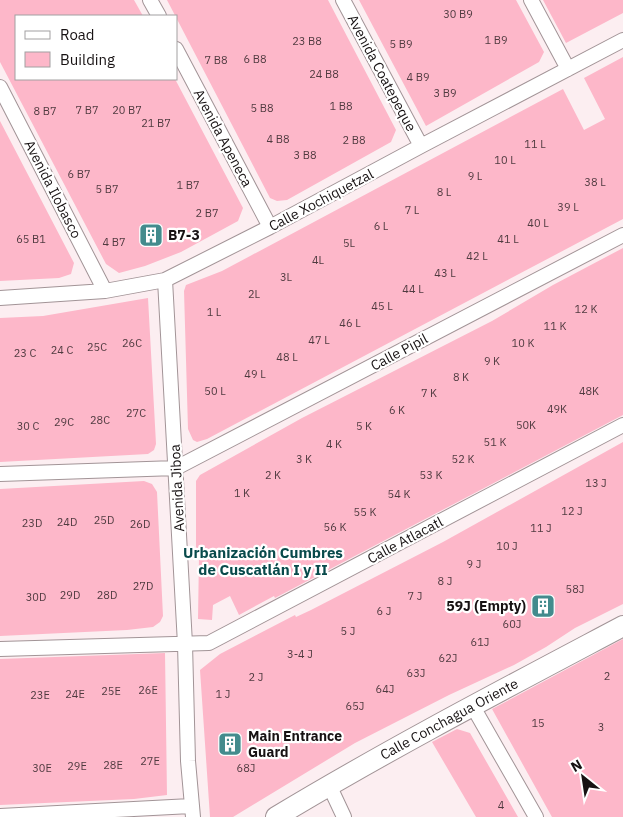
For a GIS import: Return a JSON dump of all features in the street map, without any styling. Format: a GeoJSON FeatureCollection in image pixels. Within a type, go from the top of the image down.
{"type":"FeatureCollection","features":[{"type":"Feature","properties":{"kind":"main road","name":"Calle Conchagua Oriente"},"geometry":{"type":"LineString","coordinates":[[276,817],[472,705],[623,626]]}},
{"type":"Feature","properties":{"kind":"street"},"geometry":{"type":"LineString","coordinates":[[150,0],[158,15]]}},
{"type":"Feature","properties":{"kind":"street","name":"Avenida Coatepeque"},"geometry":{"type":"LineString","coordinates":[[343,0],[421,146]]}},
{"type":"Feature","properties":{"kind":"street"},"geometry":{"type":"LineString","coordinates":[[531,0],[568,69]]}},
{"type":"Feature","properties":{"kind":"street","name":"Calle Xochiquetzal"},"geometry":{"type":"LineString","coordinates":[[0,298],[105,291],[165,280],[270,227],[623,40]]}},
{"type":"Feature","properties":{"kind":"street","name":"Avenida Apeneca"},"geometry":{"type":"LineString","coordinates":[[178,53],[270,227]]}},
{"type":"Feature","properties":{"kind":"street","name":"Avenida Ilobasco"},"geometry":{"type":"LineString","coordinates":[[0,87],[105,291]]}},
{"type":"Feature","properties":{"kind":"street","name":"Calle Pipil"},"geometry":{"type":"LineString","coordinates":[[176,468],[623,235]]}},
{"type":"Feature","properties":{"kind":"street","name":"Avenida Jiboa"},"geometry":{"type":"LineString","coordinates":[[165,280],[192,811]]}},
{"type":"Feature","properties":{"kind":"street","name":"Calle Atlacatl"},"geometry":{"type":"LineString","coordinates":[[0,649],[209,643],[623,425]]}},
{"type":"Feature","properties":{"kind":"street"},"geometry":{"type":"LineString","coordinates":[[0,474],[176,468]]}},
{"type":"Feature","properties":{"kind":"street"},"geometry":{"type":"LineString","coordinates":[[472,705],[536,817]]}},
{"type":"Feature","properties":{"kind":"street"},"geometry":{"type":"LineString","coordinates":[[329,785],[344,817]]}},
{"type":"Feature","properties":{"kind":"street"},"geometry":{"type":"LineString","coordinates":[[0,816],[192,811]]}},
{"type":"Feature","properties":{"kind":"building"},"geometry":{"type":"Polygon","coordinates":[[[0,0],[134,0],[142,15],[15,15],[15,80],[176,80],[243,208],[238,221],[181,252],[145,266],[119,273],[106,264],[0,62],[0,0]]]}},
{"type":"Feature","properties":{"kind":"building"},"geometry":{"type":"Polygon","coordinates":[[[167,0],[328,0],[396,130],[391,142],[287,200],[277,201],[270,198],[178,21],[178,15],[175,15],[167,0]]]}},
{"type":"Feature","properties":{"kind":"building"},"geometry":{"type":"Polygon","coordinates":[[[359,0],[516,0],[544,52],[539,62],[426,126],[359,0]]]}},
{"type":"Feature","properties":{"kind":"building"},"geometry":{"type":"Polygon","coordinates":[[[543,0],[623,0],[623,13],[566,43],[543,0]]]}},
{"type":"Feature","properties":{"kind":"building"},"geometry":{"type":"Polygon","coordinates":[[[623,57],[623,219],[207,439],[197,442],[193,440],[188,429],[184,291],[186,285],[222,271],[563,89],[584,130],[605,119],[584,78],[623,57]]]}},
{"type":"Feature","properties":{"kind":"building"},"geometry":{"type":"Polygon","coordinates":[[[0,121],[74,263],[71,274],[59,278],[0,281],[0,121]]]}},
{"type":"Feature","properties":{"kind":"building"},"geometry":{"type":"Polygon","coordinates":[[[623,248],[623,415],[275,598],[274,596],[239,615],[230,596],[213,605],[212,620],[198,619],[199,556],[196,557],[196,481],[200,475],[302,418],[492,321],[553,285],[623,248]]]}},
{"type":"Feature","properties":{"kind":"building"},"geometry":{"type":"Polygon","coordinates":[[[148,298],[156,444],[154,450],[148,454],[0,462],[0,318],[43,316],[148,298]]]}},
{"type":"Feature","properties":{"kind":"building"},"geometry":{"type":"Polygon","coordinates":[[[623,442],[623,604],[575,628],[514,665],[449,695],[355,743],[233,817],[210,817],[200,670],[220,654],[295,615],[296,617],[311,610],[443,542],[623,442]]]}},
{"type":"Feature","properties":{"kind":"building"},"geometry":{"type":"Polygon","coordinates":[[[144,481],[152,484],[157,492],[163,616],[160,622],[153,627],[127,630],[0,636],[0,489],[144,481]]]}},
{"type":"Feature","properties":{"kind":"building"},"geometry":{"type":"Polygon","coordinates":[[[623,639],[623,817],[552,817],[492,709],[623,639]]]}},
{"type":"Feature","properties":{"kind":"building"},"geometry":{"type":"Polygon","coordinates":[[[165,653],[167,795],[134,799],[0,805],[0,659],[165,653]]]}},
{"type":"Feature","properties":{"kind":"building"},"geometry":{"type":"Polygon","coordinates":[[[457,729],[470,733],[518,817],[476,817],[432,742],[457,729]]]}},
{"type":"Feature","properties":{"kind":"place","name":"B7-3"},"geometry":{"type":"Point","coordinates":[151,235]}},
{"type":"Feature","properties":{"kind":"place","name":"59J (Empty)"},"geometry":{"type":"Point","coordinates":[543,606]}},
{"type":"Feature","properties":{"kind":"place","name":"Main Entrance Guard"},"geometry":{"type":"Point","coordinates":[230,744]}},
{"type":"Feature","properties":{"kind":"district","name":"Urbanización Cumbres de Cuscatlán I y II"},"geometry":{"type":"Point","coordinates":[263,562]}}]}
